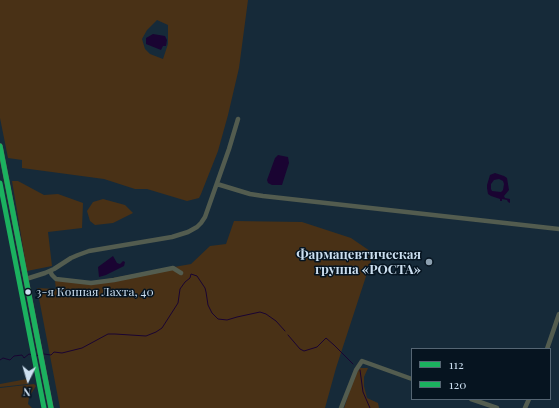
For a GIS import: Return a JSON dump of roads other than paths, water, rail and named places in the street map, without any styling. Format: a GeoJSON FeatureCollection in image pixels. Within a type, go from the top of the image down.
{"type":"FeatureCollection","features":[{"type":"Feature","properties":{"kind":"main road"},"geometry":{"type":"LineString","coordinates":[[0,146],[51,408]]}},
{"type":"Feature","properties":{"kind":"street"},"geometry":{"type":"LineString","coordinates":[[26,279],[50,270],[78,254],[172,237],[192,230],[201,223],[204,217],[217,184],[238,119]]}},
{"type":"Feature","properties":{"kind":"street"},"geometry":{"type":"LineString","coordinates":[[217,184],[250,194],[263,196],[559,229]]}},
{"type":"Feature","properties":{"kind":"street"},"geometry":{"type":"LineString","coordinates":[[50,270],[56,279],[91,283],[173,268],[181,273]]}},
{"type":"Feature","properties":{"kind":"street"},"geometry":{"type":"LineString","coordinates":[[547,348],[559,314]]}},
{"type":"Feature","properties":{"kind":"street"},"geometry":{"type":"LineString","coordinates":[[341,408],[356,370],[362,361],[411,379]]}},
{"type":"Feature","properties":{"kind":"street"},"geometry":{"type":"LineString","coordinates":[[474,400],[497,408]]}},
{"type":"Feature","properties":{"kind":"waterway"},"geometry":{"type":"LineString","coordinates":[[44,354],[51,355],[54,352],[62,353],[82,348],[108,334],[146,336],[156,332],[162,328],[178,303],[180,289],[190,278],[191,274],[197,276],[205,288],[208,305],[212,313],[218,319],[227,320],[260,312],[276,321],[285,331]]}},
{"type":"Feature","properties":{"kind":"waterway"},"geometry":{"type":"LineString","coordinates":[[288,335],[300,349],[304,351],[317,347],[326,338],[353,364]]}},
{"type":"Feature","properties":{"kind":"waterway"},"geometry":{"type":"LineString","coordinates":[[0,360],[3,358],[10,360],[14,356],[22,355],[24,358],[29,354],[36,356],[39,355]]}},
{"type":"Feature","properties":{"kind":"waterway"},"geometry":{"type":"LineString","coordinates":[[360,370],[363,392],[370,408]]}},
{"type":"Feature","properties":{"kind":"place","name":"Фармацевтическая группа «РОСТА»"},"geometry":{"type":"Point","coordinates":[429,262]}},
{"type":"Feature","properties":{"kind":"place","name":"3-я Конная Лахта, 40"},"geometry":{"type":"Point","coordinates":[28,292]}}]}
